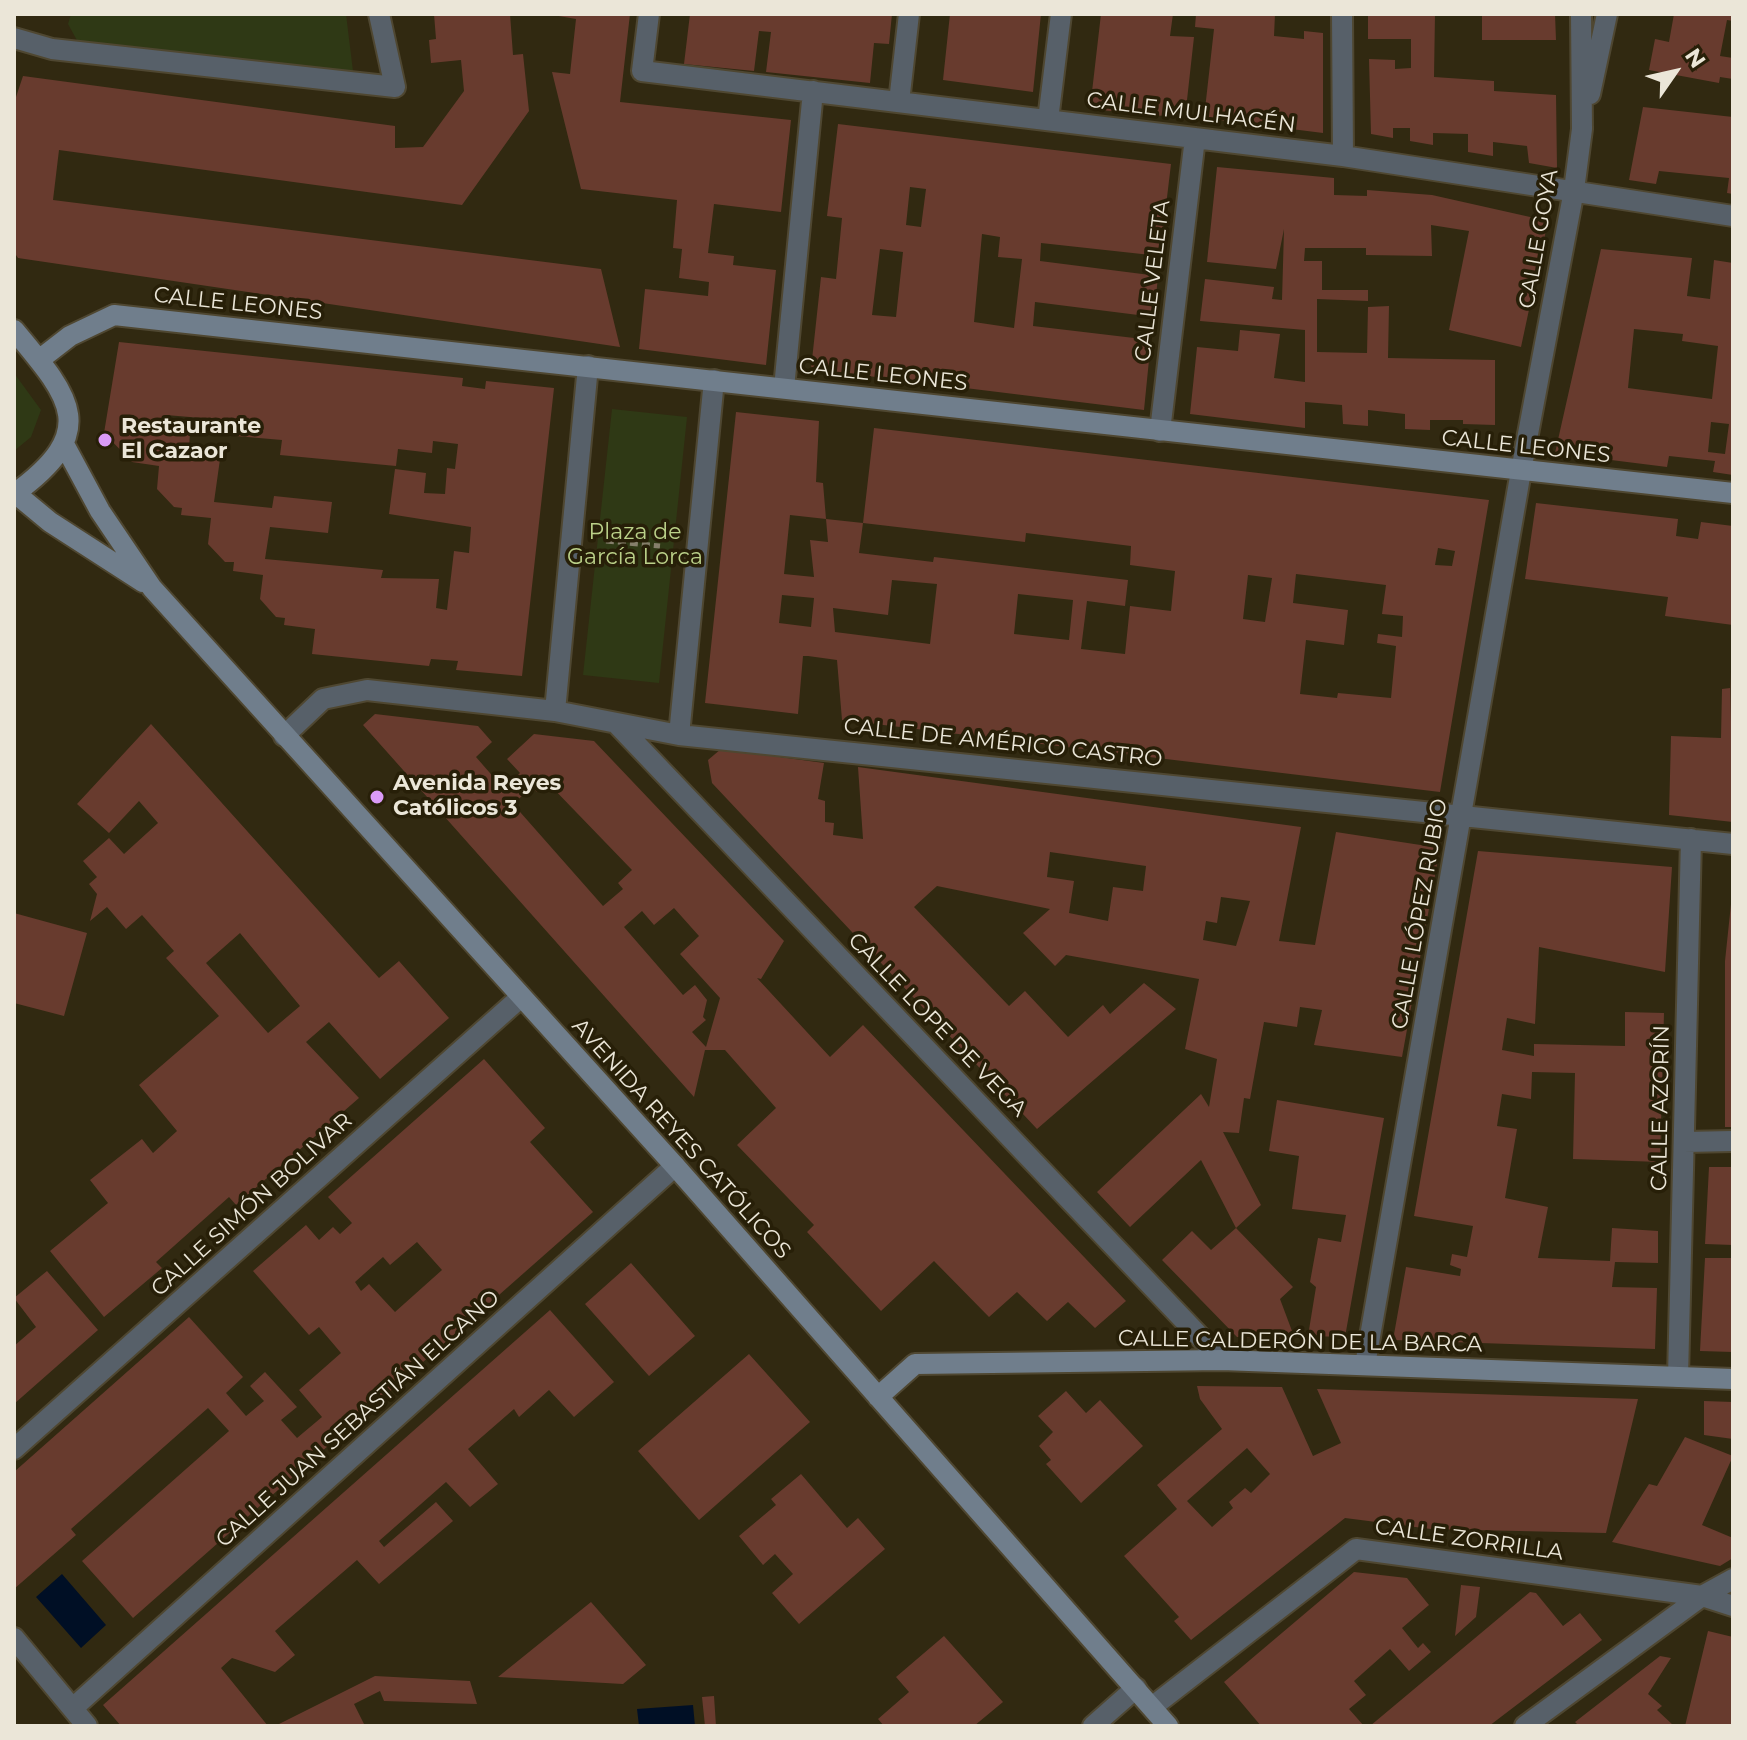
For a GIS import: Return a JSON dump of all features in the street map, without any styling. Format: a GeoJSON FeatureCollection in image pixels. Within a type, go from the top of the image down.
{"type":"FeatureCollection","features":[{"type":"Feature","properties":{"kind":"street"},"geometry":{"type":"LineString","coordinates":[[14,38],[52,49],[395,87],[379,14]]}},
{"type":"Feature","properties":{"kind":"street","name":"CALLE MULHACÉN"},"geometry":{"type":"LineString","coordinates":[[649,14],[642,71],[1343,156],[1733,216]]}},
{"type":"Feature","properties":{"kind":"street"},"geometry":{"type":"LineString","coordinates":[[899,102],[909,14]]}},
{"type":"Feature","properties":{"kind":"street"},"geometry":{"type":"LineString","coordinates":[[1048,120],[1061,14]]}},
{"type":"Feature","properties":{"kind":"street"},"geometry":{"type":"LineString","coordinates":[[1342,14],[1343,156]]}},
{"type":"Feature","properties":{"kind":"street","name":"CALLE GOYA"},"geometry":{"type":"LineString","coordinates":[[1521,471],[1574,190],[1582,129],[1581,14]]}},
{"type":"Feature","properties":{"kind":"street"},"geometry":{"type":"LineString","coordinates":[[1582,129],[1607,14]]}},
{"type":"Feature","properties":{"kind":"street"},"geometry":{"type":"LineString","coordinates":[[784,388],[813,91]]}},
{"type":"Feature","properties":{"kind":"street","name":"CALLE VELETA"},"geometry":{"type":"LineString","coordinates":[[1160,431],[1195,138]]}},
{"type":"Feature","properties":{"kind":"street","name":"CALLE LEONES"},"geometry":{"type":"LineString","coordinates":[[39,360],[70,336],[114,315],[1733,493]]}},
{"type":"Feature","properties":{"kind":"street"},"geometry":{"type":"LineString","coordinates":[[14,330],[61,387],[68,416],[65,446],[41,472],[14,494]]}},
{"type":"Feature","properties":{"kind":"street"},"geometry":{"type":"LineString","coordinates":[[555,711],[588,366]]}},
{"type":"Feature","properties":{"kind":"street"},"geometry":{"type":"LineString","coordinates":[[679,735],[714,380]]}},
{"type":"Feature","properties":{"kind":"street","name":"AVENIDA REYES CATÓLICOS"},"geometry":{"type":"LineString","coordinates":[[65,446],[100,511],[152,588],[675,1166],[1168,1726]]}},
{"type":"Feature","properties":{"kind":"street","name":"CALLE LÓPEZ RUBIO"},"geometry":{"type":"LineString","coordinates":[[1365,1365],[1521,471]]}},
{"type":"Feature","properties":{"kind":"street","name":"AVENIDA REYES CATÓLICOS"},"geometry":{"type":"LineString","coordinates":[[14,494],[50,522],[152,588]]}},
{"type":"Feature","properties":{"kind":"street","name":"CALLE DE AMÉRICO CASTRO"},"geometry":{"type":"LineString","coordinates":[[284,736],[323,699],[367,690],[555,711],[679,735],[1733,844]]}},
{"type":"Feature","properties":{"kind":"street","name":"CALLE LOPE DE VEGA"},"geometry":{"type":"LineString","coordinates":[[617,724],[1222,1360]]}},
{"type":"Feature","properties":{"kind":"street","name":"CALLE AZORÍN"},"geometry":{"type":"LineString","coordinates":[[1678,1377],[1691,839]]}},
{"type":"Feature","properties":{"kind":"street","name":"CALLE SIMÓN BOLIVAR"},"geometry":{"type":"LineString","coordinates":[[14,1449],[521,997]]}},
{"type":"Feature","properties":{"kind":"street"},"geometry":{"type":"LineString","coordinates":[[1684,1142],[1733,1141]]}},
{"type":"Feature","properties":{"kind":"street","name":"CALLE JUAN SEBASTIÁN ELCANO"},"geometry":{"type":"LineString","coordinates":[[73,1708],[675,1166]]}},
{"type":"Feature","properties":{"kind":"street","name":"CALLE CALDERÓN DE LA BARCA"},"geometry":{"type":"LineString","coordinates":[[878,1397],[915,1364],[1222,1360],[1733,1379]]}},
{"type":"Feature","properties":{"kind":"street","name":"CALLE ZORRILLA"},"geometry":{"type":"LineString","coordinates":[[1152,1707],[1356,1549],[1702,1596],[1733,1606]]}},
{"type":"Feature","properties":{"kind":"street"},"geometry":{"type":"LineString","coordinates":[[1538,1723],[1702,1596],[1733,1579]]}},
{"type":"Feature","properties":{"kind":"street"},"geometry":{"type":"LineString","coordinates":[[14,1638],[87,1726]]}},
{"type":"Feature","properties":{"kind":"street"},"geometry":{"type":"LineString","coordinates":[[1093,1726],[1136,1688]]}},
{"type":"Feature","properties":{"kind":"path"},"geometry":{"type":"LineString","coordinates":[[572,538],[697,550]]}},
{"type":"Feature","properties":{"kind":"green space"},"geometry":{"type":"Polygon","coordinates":[[[71,14],[346,14],[353,71],[79,44],[68,24],[71,14]]]}},
{"type":"Feature","properties":{"kind":"green space"},"geometry":{"type":"Polygon","coordinates":[[[14,373],[41,410],[31,437],[14,451],[14,373]]]}},
{"type":"Feature","properties":{"kind":"green space","name":"Plaza de García Lorca"},"geometry":{"type":"Polygon","coordinates":[[[612,409],[687,417],[659,683],[583,675],[612,409]]]}},
{"type":"Feature","properties":{"kind":"water"},"geometry":{"type":"Polygon","coordinates":[[[62,1574],[106,1625],[81,1648],[36,1597],[62,1574]]]}},
{"type":"Feature","properties":{"kind":"water"},"geometry":{"type":"Polygon","coordinates":[[[693,1705],[695,1726],[639,1726],[637,1709],[693,1705]]]}},
{"type":"Feature","properties":{"kind":"building"},"geometry":{"type":"Polygon","coordinates":[[[434,14],[510,14],[513,55],[523,54],[529,111],[462,205],[59,150],[53,200],[601,269],[620,347],[18,258],[14,252],[14,103],[23,76],[395,126],[395,148],[423,147],[464,91],[461,60],[431,63],[429,40],[436,39],[434,14]]]}},
{"type":"Feature","properties":{"kind":"building"},"geometry":{"type":"Polygon","coordinates":[[[547,14],[630,14],[620,102],[791,120],[781,212],[714,204],[708,253],[734,256],[733,265],[776,270],[766,365],[639,349],[645,289],[708,296],[709,282],[679,278],[682,249],[673,248],[677,200],[581,189],[552,72],[570,74],[576,19],[547,14]]]}},
{"type":"Feature","properties":{"kind":"building"},"geometry":{"type":"Polygon","coordinates":[[[690,14],[892,14],[889,44],[874,43],[870,83],[766,72],[771,32],[759,31],[754,71],[684,64],[690,14]]]}},
{"type":"Feature","properties":{"kind":"building"},"geometry":{"type":"Polygon","coordinates":[[[950,14],[1041,14],[1033,92],[943,80],[950,14]]]}},
{"type":"Feature","properties":{"kind":"building"},"geometry":{"type":"Polygon","coordinates":[[[1101,14],[1173,14],[1170,36],[1194,37],[1185,118],[1090,109],[1101,14]]]}},
{"type":"Feature","properties":{"kind":"building"},"geometry":{"type":"Polygon","coordinates":[[[1196,14],[1275,14],[1274,36],[1304,39],[1304,31],[1323,33],[1323,133],[1204,118],[1214,29],[1195,27],[1196,14]]]}},
{"type":"Feature","properties":{"kind":"building"},"geometry":{"type":"Polygon","coordinates":[[[1368,14],[1435,14],[1434,77],[1494,81],[1494,91],[1556,95],[1557,168],[1529,163],[1527,146],[1493,142],[1493,156],[1468,152],[1468,134],[1433,133],[1433,145],[1410,141],[1410,128],[1393,128],[1393,138],[1371,134],[1369,59],[1395,60],[1395,69],[1411,68],[1411,39],[1368,39],[1368,14]]]}},
{"type":"Feature","properties":{"kind":"building"},"geometry":{"type":"Polygon","coordinates":[[[1482,14],[1555,14],[1556,40],[1482,40],[1482,14]]]}},
{"type":"Feature","properties":{"kind":"building"},"geometry":{"type":"Polygon","coordinates":[[[1674,14],[1733,14],[1733,21],[1727,20],[1720,56],[1733,58],[1733,79],[1720,77],[1719,83],[1649,70],[1655,39],[1669,42],[1674,14]]]}},
{"type":"Feature","properties":{"kind":"building"},"geometry":{"type":"Polygon","coordinates":[[[1643,107],[1733,117],[1733,194],[1727,193],[1729,178],[1659,171],[1656,184],[1629,180],[1643,107]]]}},
{"type":"Feature","properties":{"kind":"building"},"geometry":{"type":"Polygon","coordinates":[[[838,124],[1171,164],[1160,256],[1041,243],[1040,261],[1158,276],[1154,317],[1035,302],[1033,326],[1151,340],[1144,410],[811,369],[821,277],[836,279],[842,218],[827,216],[838,124]],[[910,187],[906,225],[921,227],[926,189],[910,187]],[[982,234],[974,322],[1014,328],[1022,259],[998,257],[1000,237],[982,234]],[[880,249],[872,315],[896,317],[903,252],[880,249]]]}},
{"type":"Feature","properties":{"kind":"building"},"geometry":{"type":"Polygon","coordinates":[[[1217,167],[1334,178],[1334,195],[1367,196],[1367,190],[1432,195],[1548,221],[1521,347],[1449,330],[1469,231],[1431,225],[1432,256],[1366,255],[1366,248],[1305,248],[1304,261],[1322,261],[1322,290],[1368,290],[1368,301],[1317,299],[1317,352],[1367,353],[1368,307],[1389,306],[1388,358],[1495,360],[1495,425],[1463,424],[1463,420],[1430,420],[1430,430],[1405,429],[1405,414],[1368,410],[1368,426],[1343,424],[1342,405],[1305,402],[1305,428],[1190,414],[1197,347],[1238,351],[1240,330],[1280,334],[1274,378],[1305,382],[1305,330],[1200,321],[1205,279],[1274,287],[1272,299],[1282,300],[1284,229],[1276,269],[1207,262],[1217,167]]]}},
{"type":"Feature","properties":{"kind":"building"},"geometry":{"type":"Polygon","coordinates":[[[1601,249],[1692,258],[1687,296],[1710,299],[1714,260],[1733,263],[1733,475],[1713,472],[1715,461],[1669,456],[1667,467],[1555,453],[1601,249]],[[1634,329],[1628,388],[1712,399],[1718,346],[1682,341],[1683,334],[1634,329]],[[1711,422],[1708,452],[1725,454],[1729,424],[1711,422]]]}},
{"type":"Feature","properties":{"kind":"building"},"geometry":{"type":"Polygon","coordinates":[[[119,342],[463,378],[462,386],[485,389],[486,381],[554,388],[522,676],[456,670],[458,661],[431,659],[429,666],[312,654],[315,629],[284,625],[285,618],[276,617],[260,599],[263,575],[233,571],[234,562],[225,562],[208,544],[211,518],[181,515],[182,508],[174,507],[157,489],[159,466],[132,462],[104,433],[119,342]],[[166,415],[165,431],[190,433],[189,449],[221,452],[214,502],[272,508],[274,496],[332,502],[328,533],[270,527],[265,559],[383,570],[381,578],[439,579],[436,608],[447,610],[454,551],[469,553],[471,527],[389,514],[395,469],[426,473],[424,493],[445,494],[447,468],[455,469],[458,444],[433,441],[432,453],[398,449],[396,466],[280,455],[282,440],[224,435],[225,420],[166,415]]]}},
{"type":"Feature","properties":{"kind":"building"},"geometry":{"type":"Polygon","coordinates":[[[736,412],[819,421],[816,482],[823,483],[826,519],[863,523],[874,428],[1489,500],[1440,792],[842,720],[837,660],[808,656],[803,656],[798,714],[705,703],[736,412]],[[790,515],[784,574],[814,577],[810,540],[828,542],[826,519],[790,515]],[[863,523],[859,553],[933,562],[934,557],[1128,580],[1125,606],[1087,601],[1081,649],[1125,654],[1130,606],[1171,611],[1175,571],[1130,565],[1131,546],[1026,533],[1025,542],[863,523]],[[1438,548],[1435,565],[1452,566],[1455,551],[1438,548]],[[1296,574],[1293,603],[1348,610],[1344,645],[1306,640],[1300,694],[1337,698],[1338,693],[1391,698],[1396,646],[1377,643],[1378,634],[1402,637],[1403,616],[1382,614],[1386,585],[1296,574]],[[1248,575],[1243,619],[1265,622],[1272,578],[1248,575]],[[892,580],[888,615],[833,608],[835,632],[930,644],[937,584],[892,580]],[[1018,594],[1014,634],[1069,640],[1073,600],[1018,594]],[[782,595],[779,623],[811,627],[814,598],[782,595]]]}},
{"type":"Feature","properties":{"kind":"building"},"geometry":{"type":"Polygon","coordinates":[[[1536,503],[1678,519],[1676,536],[1698,539],[1701,522],[1733,526],[1733,625],[1665,616],[1668,597],[1525,579],[1536,503]]]}},
{"type":"Feature","properties":{"kind":"building"},"geometry":{"type":"Polygon","coordinates":[[[1730,671],[1733,822],[1669,815],[1671,736],[1721,738],[1722,689],[1730,688],[1730,671]]]}},
{"type":"Feature","properties":{"kind":"building"},"geometry":{"type":"Polygon","coordinates":[[[375,714],[478,726],[492,742],[476,757],[503,788],[520,773],[507,759],[534,734],[594,741],[784,941],[761,979],[757,978],[830,1057],[863,1025],[1126,1301],[1095,1328],[1068,1302],[1047,1321],[1017,1292],[989,1317],[934,1261],[881,1311],[807,1232],[814,1225],[737,1145],[776,1108],[725,1050],[705,1050],[694,1097],[363,725],[375,714]],[[548,783],[537,792],[532,787],[513,804],[603,906],[623,889],[618,883],[632,870],[548,783]],[[674,908],[654,925],[642,911],[624,927],[683,995],[695,985],[707,1000],[703,1017],[706,1020],[692,1032],[706,1047],[720,998],[680,954],[699,936],[674,908]]]}},
{"type":"Feature","properties":{"kind":"building"},"geometry":{"type":"Polygon","coordinates":[[[151,724],[379,978],[399,961],[449,1018],[380,1079],[329,1022],[306,1042],[359,1098],[236,1205],[229,1197],[156,1262],[162,1268],[104,1317],[50,1251],[108,1203],[90,1180],[142,1139],[153,1153],[177,1131],[139,1085],[219,1016],[166,958],[174,951],[142,915],[126,929],[107,907],[90,921],[97,894],[89,884],[97,877],[83,861],[109,838],[124,854],[158,823],[139,801],[109,833],[77,804],[151,724]],[[240,933],[206,963],[268,1033],[300,1006],[240,933]]]}},
{"type":"Feature","properties":{"kind":"building"},"geometry":{"type":"Polygon","coordinates":[[[721,749],[824,763],[818,799],[825,801],[825,822],[834,823],[833,835],[863,839],[858,767],[1301,827],[1279,941],[1315,945],[1336,832],[1440,848],[1402,1057],[1314,1045],[1322,1010],[1300,1007],[1297,1027],[1264,1022],[1250,1099],[1244,1098],[1239,1133],[1223,1132],[1261,1205],[1236,1228],[1201,1160],[1130,1227],[1097,1192],[1201,1094],[1209,1107],[1217,1059],[1185,1049],[1199,979],[1066,955],[1055,966],[1023,933],[1050,909],[937,886],[914,907],[1009,1006],[1025,991],[1068,1037],[1103,1005],[1110,1014],[1144,983],[1176,1009],[1037,1129],[712,783],[708,760],[721,749]],[[1050,852],[1047,877],[1074,881],[1069,913],[1108,921],[1113,887],[1143,891],[1146,866],[1050,852]],[[1221,897],[1217,923],[1206,921],[1203,940],[1236,946],[1250,901],[1221,897]]]}},
{"type":"Feature","properties":{"kind":"building"},"geometry":{"type":"Polygon","coordinates":[[[1478,851],[1672,867],[1665,972],[1539,947],[1535,1024],[1507,1018],[1502,1050],[1534,1056],[1534,1044],[1625,1046],[1625,1012],[1664,1013],[1660,1162],[1573,1159],[1575,1073],[1532,1072],[1531,1099],[1502,1094],[1497,1126],[1517,1129],[1505,1198],[1548,1207],[1538,1258],[1610,1261],[1612,1228],[1658,1231],[1658,1263],[1615,1262],[1612,1287],[1657,1288],[1655,1349],[1393,1340],[1406,1267],[1460,1276],[1461,1269],[1450,1265],[1452,1254],[1467,1257],[1473,1226],[1414,1216],[1478,851]]]}},
{"type":"Feature","properties":{"kind":"building"},"geometry":{"type":"Polygon","coordinates":[[[1731,904],[1733,1127],[1725,1127],[1725,961],[1731,904]]]}},
{"type":"Feature","properties":{"kind":"building"},"geometry":{"type":"Polygon","coordinates":[[[14,913],[87,933],[64,1016],[14,1003],[14,913]]]}},
{"type":"Feature","properties":{"kind":"building"},"geometry":{"type":"Polygon","coordinates":[[[484,1059],[545,1128],[530,1142],[593,1212],[133,1618],[82,1561],[229,1431],[208,1408],[71,1529],[76,1535],[14,1589],[14,1472],[189,1317],[243,1377],[226,1393],[246,1416],[264,1401],[250,1386],[265,1372],[297,1407],[281,1420],[297,1438],[322,1417],[299,1390],[341,1353],[319,1327],[309,1335],[253,1271],[306,1225],[319,1240],[333,1227],[340,1234],[352,1223],[328,1197],[484,1059]],[[417,1242],[390,1265],[383,1257],[355,1282],[361,1291],[369,1284],[395,1312],[442,1270],[417,1242]]]}},
{"type":"Feature","properties":{"kind":"building"},"geometry":{"type":"Polygon","coordinates":[[[1277,1100],[1384,1118],[1345,1337],[1308,1336],[1316,1287],[1310,1282],[1318,1238],[1341,1242],[1346,1215],[1292,1209],[1299,1156],[1269,1151],[1277,1100]]]}},
{"type":"Feature","properties":{"kind":"building"},"geometry":{"type":"Polygon","coordinates":[[[1709,1167],[1733,1167],[1733,1245],[1705,1244],[1709,1167]]]}},
{"type":"Feature","properties":{"kind":"building"},"geometry":{"type":"Polygon","coordinates":[[[1236,1228],[1293,1287],[1280,1299],[1295,1339],[1237,1337],[1162,1260],[1192,1231],[1211,1250],[1236,1228]]]}},
{"type":"Feature","properties":{"kind":"building"},"geometry":{"type":"Polygon","coordinates":[[[1705,1258],[1733,1258],[1733,1352],[1700,1351],[1705,1258]]]}},
{"type":"Feature","properties":{"kind":"building"},"geometry":{"type":"Polygon","coordinates":[[[631,1263],[695,1336],[649,1376],[585,1304],[631,1263]]]}},
{"type":"Feature","properties":{"kind":"building"},"geometry":{"type":"Polygon","coordinates":[[[47,1271],[98,1330],[14,1404],[14,1346],[36,1327],[14,1298],[47,1271]]]}},
{"type":"Feature","properties":{"kind":"building"},"geometry":{"type":"Polygon","coordinates":[[[550,1310],[614,1382],[574,1417],[549,1390],[519,1417],[514,1409],[468,1449],[498,1484],[470,1507],[446,1482],[379,1541],[384,1547],[436,1502],[453,1521],[379,1584],[357,1560],[275,1631],[295,1655],[275,1672],[232,1658],[221,1668],[268,1726],[121,1726],[103,1705],[550,1310]]]}},
{"type":"Feature","properties":{"kind":"building"},"geometry":{"type":"Polygon","coordinates":[[[749,1354],[810,1422],[699,1520],[638,1451],[749,1354]]]}},
{"type":"Feature","properties":{"kind":"building"},"geometry":{"type":"Polygon","coordinates":[[[1197,1386],[1282,1387],[1313,1456],[1341,1443],[1317,1389],[1638,1399],[1606,1533],[1431,1529],[1345,1518],[1191,1640],[1174,1621],[1179,1617],[1124,1556],[1177,1509],[1157,1485],[1222,1429],[1200,1399],[1197,1386]],[[1247,1448],[1187,1501],[1212,1527],[1233,1508],[1229,1502],[1245,1488],[1251,1493],[1270,1474],[1247,1448]]]}},
{"type":"Feature","properties":{"kind":"building"},"geometry":{"type":"Polygon","coordinates":[[[1066,1391],[1086,1413],[1100,1400],[1143,1446],[1081,1503],[1046,1464],[1051,1460],[1039,1446],[1053,1432],[1038,1416],[1066,1391]]]}},
{"type":"Feature","properties":{"kind":"building"},"geometry":{"type":"Polygon","coordinates":[[[1704,1401],[1733,1402],[1733,1439],[1704,1435],[1704,1401]]]}},
{"type":"Feature","properties":{"kind":"building"},"geometry":{"type":"Polygon","coordinates":[[[1685,1437],[1733,1456],[1702,1525],[1733,1538],[1733,1558],[1720,1566],[1612,1542],[1649,1484],[1657,1486],[1685,1437]]]}},
{"type":"Feature","properties":{"kind":"building"},"geometry":{"type":"Polygon","coordinates":[[[801,1474],[847,1528],[858,1518],[885,1549],[799,1624],[772,1593],[793,1574],[775,1554],[763,1565],[739,1536],[776,1505],[771,1499],[801,1474]]]}},
{"type":"Feature","properties":{"kind":"building"},"geometry":{"type":"Polygon","coordinates":[[[1354,1572],[1407,1578],[1429,1605],[1402,1628],[1418,1648],[1423,1643],[1431,1652],[1409,1671],[1390,1649],[1354,1681],[1366,1695],[1349,1709],[1364,1726],[1261,1726],[1224,1682],[1354,1572]]]}},
{"type":"Feature","properties":{"kind":"building"},"geometry":{"type":"Polygon","coordinates":[[[1461,1585],[1480,1587],[1476,1617],[1455,1636],[1461,1585]]]}},
{"type":"Feature","properties":{"kind":"building"},"geometry":{"type":"Polygon","coordinates":[[[1530,1592],[1536,1593],[1563,1626],[1580,1613],[1602,1640],[1489,1726],[1370,1726],[1530,1592]]]}},
{"type":"Feature","properties":{"kind":"building"},"geometry":{"type":"Polygon","coordinates":[[[591,1602],[646,1665],[623,1684],[498,1677],[591,1602]]]}},
{"type":"Feature","properties":{"kind":"building"},"geometry":{"type":"Polygon","coordinates":[[[1708,1631],[1733,1637],[1733,1726],[1685,1726],[1708,1631]]]}},
{"type":"Feature","properties":{"kind":"building"},"geometry":{"type":"Polygon","coordinates":[[[944,1636],[1003,1702],[974,1726],[884,1726],[878,1719],[909,1692],[896,1677],[944,1636]]]}},
{"type":"Feature","properties":{"kind":"building"},"geometry":{"type":"Polygon","coordinates":[[[1660,1656],[1671,1658],[1648,1694],[1662,1706],[1657,1710],[1674,1726],[1579,1726],[1575,1722],[1660,1656]]]}},
{"type":"Feature","properties":{"kind":"building"},"geometry":{"type":"Polygon","coordinates":[[[375,1676],[470,1681],[477,1704],[384,1701],[380,1691],[354,1704],[365,1726],[275,1726],[375,1676]]]}},
{"type":"Feature","properties":{"kind":"building"},"geometry":{"type":"Polygon","coordinates":[[[714,1696],[716,1726],[705,1726],[702,1697],[714,1696]]]}},
{"type":"Feature","properties":{"kind":"place","name":"Restaurante El Cazaor"},"geometry":{"type":"Point","coordinates":[105,440]}},
{"type":"Feature","properties":{"kind":"place","name":"Avenida Reyes Católicos 3"},"geometry":{"type":"Point","coordinates":[377,797]}}]}
